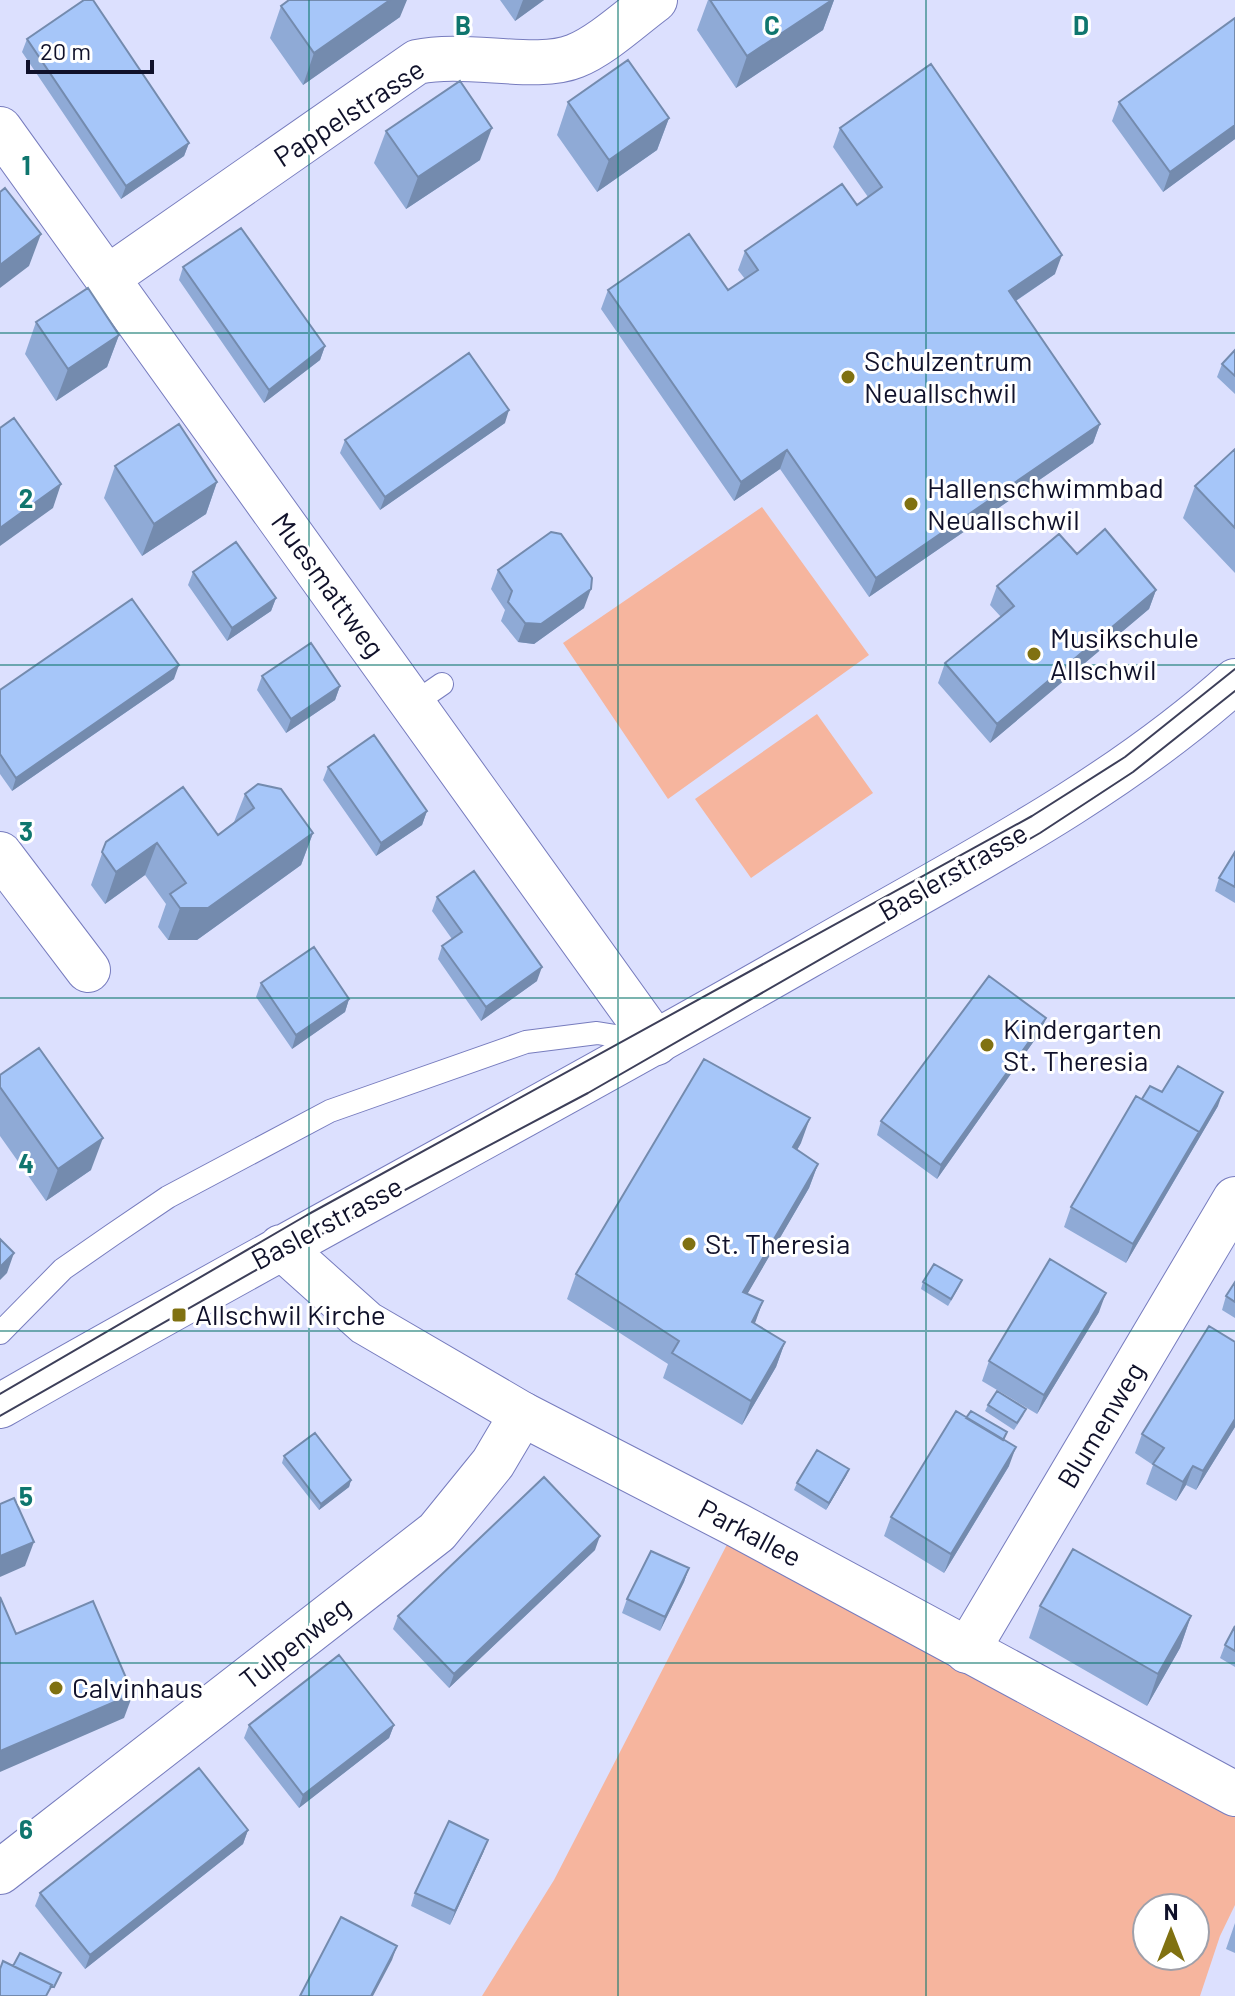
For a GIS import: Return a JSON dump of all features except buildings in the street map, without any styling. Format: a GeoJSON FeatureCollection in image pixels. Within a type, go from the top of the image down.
{"type":"FeatureCollection","features":[{"type":"Feature","properties":{"kind":"street","name":"Pappelstrasse"},"geometry":{"type":"LineString","coordinates":[[107,278],[417,62],[444,56],[552,62],[576,56],[655,0]]}},
{"type":"Feature","properties":{"kind":"street","name":"Muesmattweg"},"geometry":{"type":"LineString","coordinates":[[6,152],[428,694],[656,1043]]}},
{"type":"Feature","properties":{"kind":"street","name":"Baslerstrasse"},"geometry":{"type":"LineString","coordinates":[[0,1406],[281,1247],[656,1043],[1090,791],[1208,705],[1235,681]]}},
{"type":"Feature","properties":{"kind":"street"},"geometry":{"type":"LineString","coordinates":[[0,854],[88,970]]}},
{"type":"Feature","properties":{"kind":"street","name":"Blumenweg"},"geometry":{"type":"LineString","coordinates":[[967,1651],[1235,1199]]}},
{"type":"Feature","properties":{"kind":"street","name":"Parkallee"},"geometry":{"type":"LineString","coordinates":[[281,1247],[366,1323],[522,1414],[737,1525],[1235,1794]]}},
{"type":"Feature","properties":{"kind":"street","name":"Tulpenweg"},"geometry":{"type":"LineString","coordinates":[[0,1872],[437,1532],[493,1463],[522,1414]]}},
{"type":"Feature","properties":{"kind":"lane"},"geometry":{"type":"LineString","coordinates":[[0,1333],[63,1269],[168,1197],[330,1111],[526,1042],[597,1033],[656,1043]]}},
{"type":"Feature","properties":{"kind":"shaded area"},"geometry":{"type":"Polygon","coordinates":[[[762,507],[869,655],[668,799],[563,643],[762,507]]]}},
{"type":"Feature","properties":{"kind":"shaded area"},"geometry":{"type":"Polygon","coordinates":[[[817,714],[873,793],[751,878],[695,799],[817,714]]]}},
{"type":"Feature","properties":{"kind":"shaded area"},"geometry":{"type":"Polygon","coordinates":[[[737,1525],[1235,1794],[1235,1905],[1211,1963],[1211,1892],[1131,1892],[1131,1972],[1208,1972],[1200,1996],[482,1996],[554,1880],[737,1525]]]}},
{"type":"Feature","properties":{"kind":"tram line"},"geometry":{"type":"LineString","coordinates":[[0,1394],[307,1215],[1032,816],[1125,757],[1235,669]]}},
{"type":"Feature","properties":{"kind":"tram line"},"geometry":{"type":"LineString","coordinates":[[0,1416],[286,1253],[588,1093],[1040,833],[1133,772],[1235,691]]}},
{"type":"Feature","properties":{"kind":"place","name":"Schulzentrum Neuallschwil"},"geometry":{"type":"Point","coordinates":[848,377]}},
{"type":"Feature","properties":{"kind":"place","name":"Hallenschwimmbad Neuallschwil"},"geometry":{"type":"Point","coordinates":[911,504]}},
{"type":"Feature","properties":{"kind":"place","name":"Musikschule Allschwil"},"geometry":{"type":"Point","coordinates":[1034,654]}},
{"type":"Feature","properties":{"kind":"place","name":"Kindergarten St. Theresia"},"geometry":{"type":"Point","coordinates":[987,1045]}},
{"type":"Feature","properties":{"kind":"place","name":"St. Theresia"},"geometry":{"type":"Point","coordinates":[689,1244]}},
{"type":"Feature","properties":{"kind":"place","name":"Allschwil Kirche"},"geometry":{"type":"Point","coordinates":[179,1315]}},
{"type":"Feature","properties":{"kind":"place","name":"Calvinhaus"},"geometry":{"type":"Point","coordinates":[56,1688]}}]}
